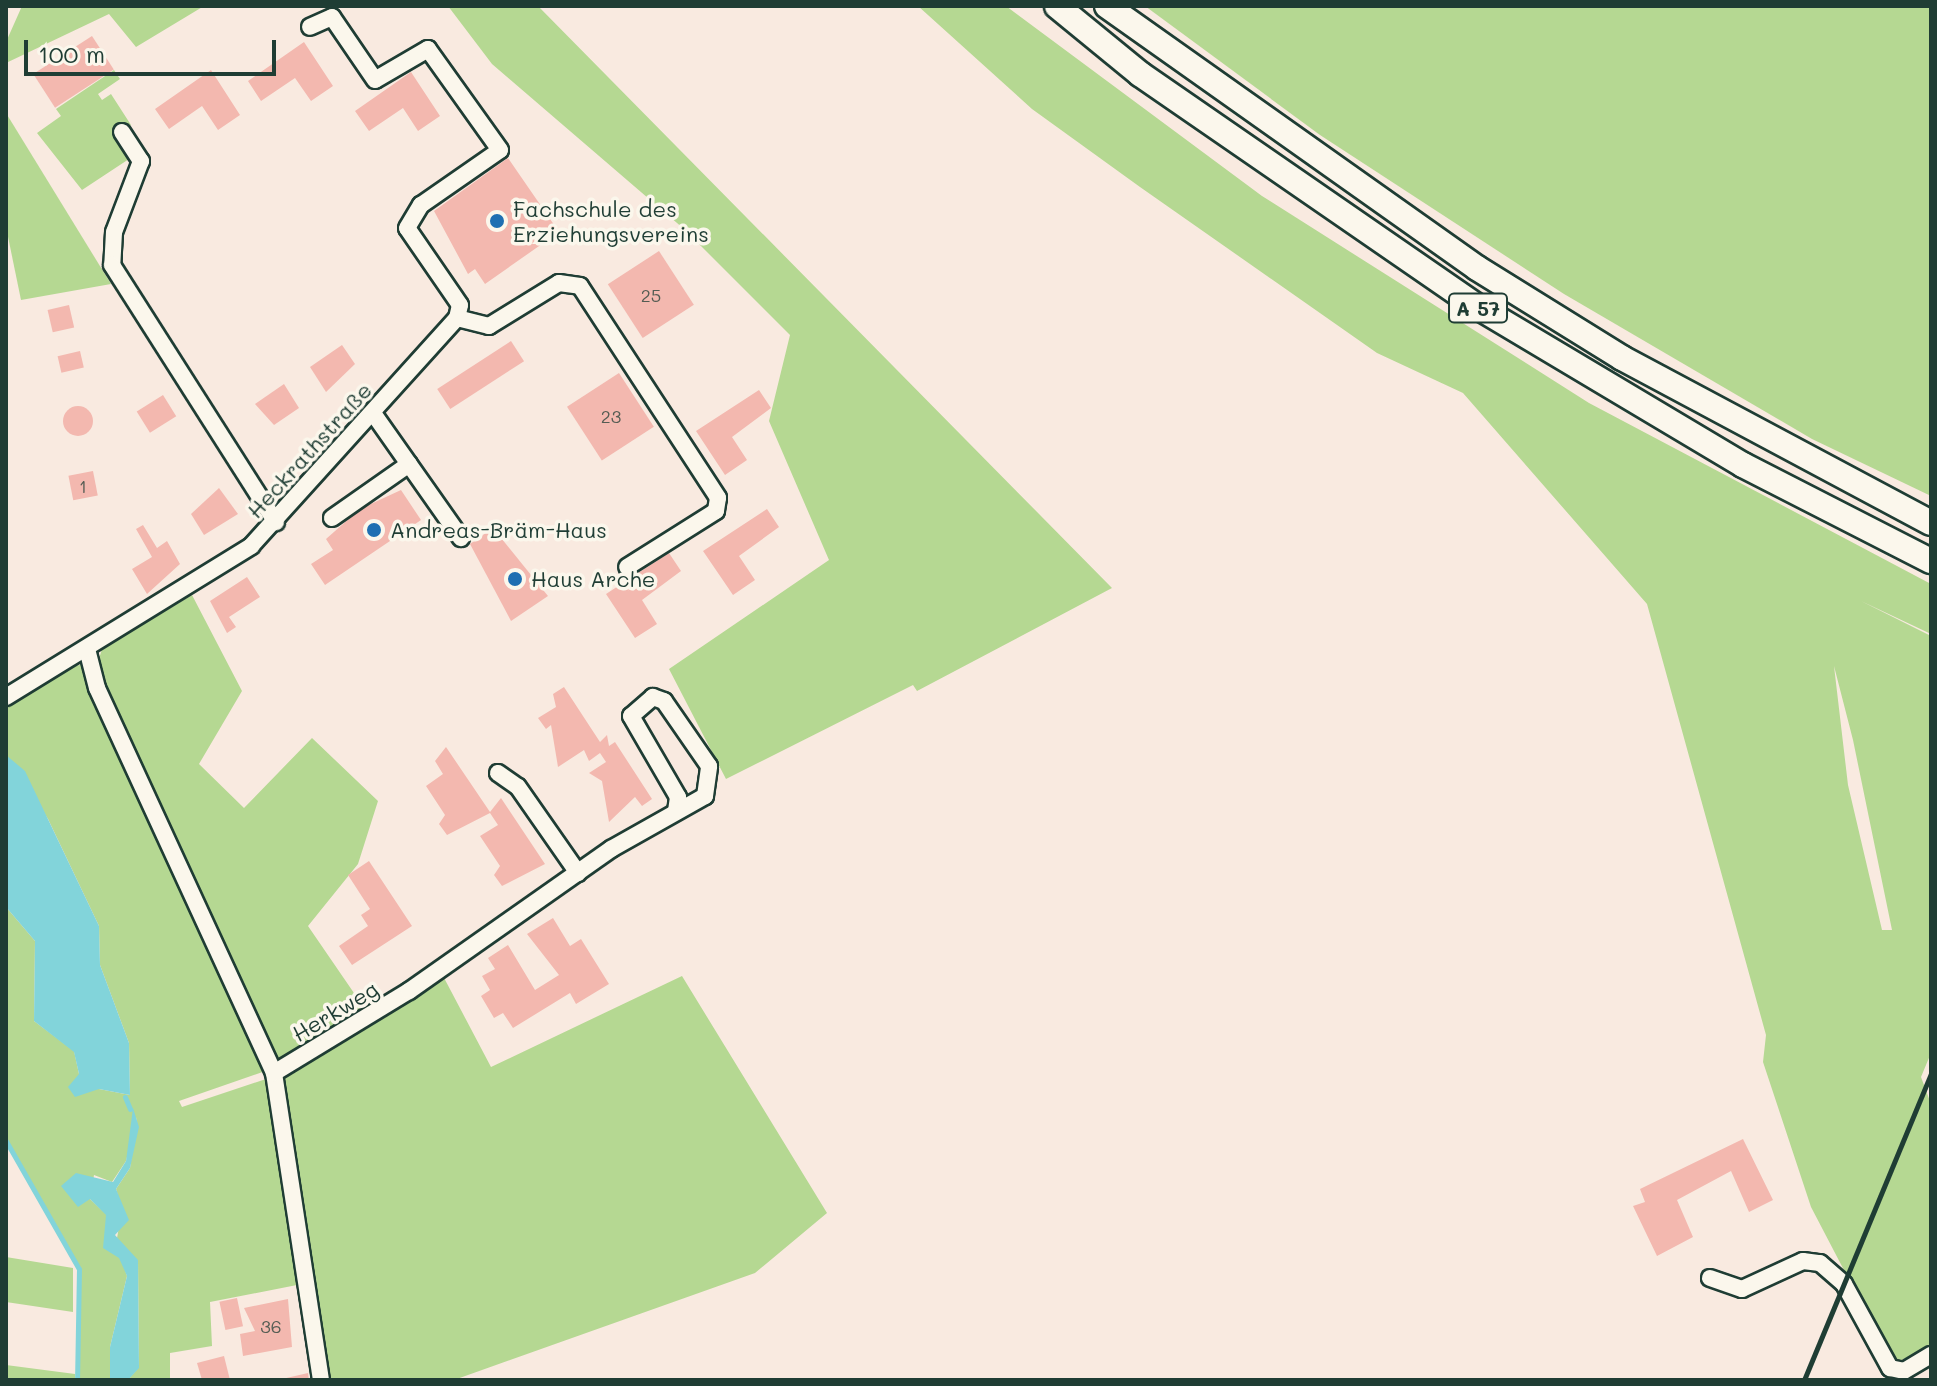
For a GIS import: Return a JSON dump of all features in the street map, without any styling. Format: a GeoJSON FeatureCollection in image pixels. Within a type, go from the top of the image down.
{"type":"FeatureCollection","features":[{"type":"Feature","properties":{"kind":"highway","name":"A 57"},"geometry":{"type":"LineString","coordinates":[[1057,6],[1305,192],[1478,307],[1743,465],[1931,561]]}},
{"type":"Feature","properties":{"kind":"highway","name":"A 57"},"geometry":{"type":"LineString","coordinates":[[1107,6],[1477,268],[1622,358],[1931,523]]}},
{"type":"Feature","properties":{"kind":"street"},"geometry":{"type":"LineString","coordinates":[[310,27],[332,17],[375,80],[428,49],[500,150],[421,205],[407,228],[460,305],[457,318],[489,326],[559,283],[580,286],[718,498],[716,511],[627,567]]}},
{"type":"Feature","properties":{"kind":"street"},"geometry":{"type":"LineString","coordinates":[[122,132],[141,161],[114,232],[112,265],[276,522]]}},
{"type":"Feature","properties":{"kind":"street","name":"Heckrathstraße"},"geometry":{"type":"LineString","coordinates":[[6,697],[251,546],[276,522],[457,318]]}},
{"type":"Feature","properties":{"kind":"street"},"geometry":{"type":"LineString","coordinates":[[373,413],[461,538]]}},
{"type":"Feature","properties":{"kind":"street"},"geometry":{"type":"LineString","coordinates":[[332,518],[409,464]]}},
{"type":"Feature","properties":{"kind":"street"},"geometry":{"type":"LineString","coordinates":[[87,649],[97,688],[274,1073],[321,1380]]}},
{"type":"Feature","properties":{"kind":"street","name":"Herkweg"},"geometry":{"type":"LineString","coordinates":[[274,1073],[409,991],[578,873],[705,796],[712,780],[664,701],[653,697],[631,716],[678,797],[676,812]]}},
{"type":"Feature","properties":{"kind":"street"},"geometry":{"type":"LineString","coordinates":[[498,773],[518,787],[578,873]]}},
{"type":"Feature","properties":{"kind":"street"},"geometry":{"type":"LineString","coordinates":[[1710,1278],[1742,1289],[1803,1261],[1838,1276],[1890,1368],[1904,1371],[1931,1355]]}},
{"type":"Feature","properties":{"kind":"green space"},"geometry":{"type":"Polygon","coordinates":[[[22,6],[204,6],[136,47],[109,14],[6,63],[6,42],[22,6]]]}},
{"type":"Feature","properties":{"kind":"green space"},"geometry":{"type":"Polygon","coordinates":[[[448,6],[538,6],[1112,588],[917,691],[913,685],[726,779],[669,669],[829,560],[769,421],[790,335],[684,229],[492,64],[448,6]]]}},
{"type":"Feature","properties":{"kind":"green space"},"geometry":{"type":"Polygon","coordinates":[[[918,6],[1006,6],[1262,196],[1589,403],[1931,584],[1931,634],[1861,601],[1931,636],[1931,1053],[1921,1077],[1931,1104],[1931,1346],[1893,1364],[1811,1207],[1763,1062],[1766,1035],[1647,604],[1463,393],[1377,353],[1032,109],[918,6]],[[1834,666],[1848,785],[1882,930],[1892,930],[1853,740],[1834,666]]]}},
{"type":"Feature","properties":{"kind":"green space"},"geometry":{"type":"Polygon","coordinates":[[[1145,6],[1931,6],[1931,496],[1812,439],[1564,294],[1320,135],[1145,6]]]}},
{"type":"Feature","properties":{"kind":"green space"},"geometry":{"type":"Polygon","coordinates":[[[114,70],[120,79],[98,94],[102,100],[111,94],[131,125],[114,137],[129,159],[82,190],[37,133],[61,116],[56,109],[114,70]]]}},
{"type":"Feature","properties":{"kind":"green space"},"geometry":{"type":"Polygon","coordinates":[[[6,113],[111,284],[21,300],[6,227],[6,113]]]}},
{"type":"Feature","properties":{"kind":"green space"},"geometry":{"type":"Polygon","coordinates":[[[192,595],[242,691],[199,764],[244,808],[312,738],[378,801],[358,864],[308,926],[367,1012],[277,1067],[179,1101],[182,1107],[269,1078],[302,1284],[210,1302],[212,1346],[170,1353],[170,1380],[128,1380],[139,1367],[138,1261],[117,1245],[127,1276],[110,1347],[110,1380],[79,1380],[80,1268],[6,1139],[6,907],[35,941],[34,1021],[74,1051],[79,1074],[99,1089],[130,1095],[129,1043],[100,965],[99,926],[48,819],[6,755],[6,704],[68,667],[98,662],[102,649],[192,595]],[[137,1117],[126,1161],[112,1182],[94,1175],[90,1199],[107,1215],[116,1243],[122,1209],[116,1189],[130,1168],[137,1117]]]}},
{"type":"Feature","properties":{"kind":"green space"},"geometry":{"type":"Polygon","coordinates":[[[442,974],[491,1067],[682,976],[827,1213],[755,1273],[454,1380],[330,1380],[282,1076],[442,974]]]}},
{"type":"Feature","properties":{"kind":"green space"},"geometry":{"type":"Polygon","coordinates":[[[6,1257],[73,1268],[73,1312],[6,1302],[6,1257]]]}},
{"type":"Feature","properties":{"kind":"green space"},"geometry":{"type":"Polygon","coordinates":[[[6,1365],[75,1374],[75,1380],[6,1380],[6,1365]]]}},
{"type":"Feature","properties":{"kind":"water"},"geometry":{"type":"Polygon","coordinates":[[[6,755],[25,771],[99,926],[100,965],[129,1043],[130,1095],[99,1089],[75,1097],[68,1087],[79,1074],[74,1052],[34,1021],[35,941],[6,907],[6,755]]]}},
{"type":"Feature","properties":{"kind":"water"},"geometry":{"type":"Polygon","coordinates":[[[133,1108],[139,1127],[130,1168],[116,1189],[129,1220],[115,1235],[138,1260],[139,1368],[128,1380],[110,1380],[110,1347],[127,1276],[119,1258],[103,1248],[106,1215],[90,1199],[78,1207],[61,1186],[76,1173],[113,1182],[126,1161],[133,1108]]]}},
{"type":"Feature","properties":{"kind":"building"},"geometry":{"type":"Polygon","coordinates":[[[92,36],[114,70],[55,108],[33,74],[92,36]]]}},
{"type":"Feature","properties":{"kind":"building"},"geometry":{"type":"Polygon","coordinates":[[[304,42],[333,86],[311,101],[295,78],[261,101],[248,81],[304,42]]]}},
{"type":"Feature","properties":{"kind":"building"},"geometry":{"type":"Polygon","coordinates":[[[211,70],[240,115],[218,130],[202,106],[169,129],[155,109],[211,70]]]}},
{"type":"Feature","properties":{"kind":"building"},"geometry":{"type":"Polygon","coordinates":[[[411,72],[440,116],[418,131],[403,108],[369,131],[355,111],[411,72]]]}},
{"type":"Feature","properties":{"kind":"building","name":"Fachschule des Erziehungsvereins"},"geometry":{"type":"Polygon","coordinates":[[[508,158],[559,232],[485,284],[475,269],[468,274],[434,211],[508,158]]]}},
{"type":"Feature","properties":{"kind":"building"},"geometry":{"type":"Polygon","coordinates":[[[659,251],[694,305],[643,338],[608,284],[659,251]]]}},
{"type":"Feature","properties":{"kind":"building"},"geometry":{"type":"Polygon","coordinates":[[[69,305],[74,327],[53,332],[48,310],[69,305]]]}},
{"type":"Feature","properties":{"kind":"building"},"geometry":{"type":"Polygon","coordinates":[[[511,341],[524,361],[450,409],[437,389],[511,341]]]}},
{"type":"Feature","properties":{"kind":"building"},"geometry":{"type":"Polygon","coordinates":[[[342,345],[355,364],[326,392],[310,367],[342,345]]]}},
{"type":"Feature","properties":{"kind":"building"},"geometry":{"type":"Polygon","coordinates":[[[80,351],[84,368],[61,373],[58,356],[80,351]]]}},
{"type":"Feature","properties":{"kind":"building"},"geometry":{"type":"Polygon","coordinates":[[[619,373],[654,427],[602,460],[567,407],[619,373]]]}},
{"type":"Feature","properties":{"kind":"building"},"geometry":{"type":"Polygon","coordinates":[[[284,384],[299,408],[274,425],[255,404],[284,384]]]}},
{"type":"Feature","properties":{"kind":"building"},"geometry":{"type":"Polygon","coordinates":[[[759,390],[771,408],[732,437],[747,460],[725,475],[696,431],[759,390]]]}},
{"type":"Feature","properties":{"kind":"building"},"geometry":{"type":"Polygon","coordinates":[[[163,395],[176,416],[150,433],[137,411],[163,395]]]}},
{"type":"Feature","properties":{"kind":"building"},"geometry":{"type":"Polygon","coordinates":[[[78,406],[84,407],[92,415],[92,427],[84,435],[78,436],[72,435],[64,427],[63,421],[64,415],[72,407],[78,406]]]}},
{"type":"Feature","properties":{"kind":"building"},"geometry":{"type":"Polygon","coordinates":[[[93,471],[98,496],[73,500],[68,476],[93,471]]]}},
{"type":"Feature","properties":{"kind":"building"},"geometry":{"type":"Polygon","coordinates":[[[219,488],[238,514],[204,535],[191,514],[219,488]]]}},
{"type":"Feature","properties":{"kind":"building","name":"Andreas-Bräm-Haus"},"geometry":{"type":"Polygon","coordinates":[[[401,490],[421,520],[325,585],[311,564],[333,550],[326,539],[360,509],[401,490]]]}},
{"type":"Feature","properties":{"kind":"building"},"geometry":{"type":"Polygon","coordinates":[[[767,509],[779,527],[739,556],[755,580],[733,595],[703,551],[767,509]]]}},
{"type":"Feature","properties":{"kind":"building"},"geometry":{"type":"Polygon","coordinates":[[[143,525],[157,548],[167,541],[180,564],[147,594],[132,569],[152,557],[136,529],[143,525]]]}},
{"type":"Feature","properties":{"kind":"building","name":"Haus Arche"},"geometry":{"type":"Polygon","coordinates":[[[493,528],[548,596],[511,621],[470,544],[493,528]]]}},
{"type":"Feature","properties":{"kind":"building"},"geometry":{"type":"Polygon","coordinates":[[[669,553],[681,571],[642,600],[657,624],[635,638],[606,594],[669,553]]]}},
{"type":"Feature","properties":{"kind":"building"},"geometry":{"type":"Polygon","coordinates":[[[247,577],[260,597],[229,617],[236,627],[227,633],[210,601],[247,577]]]}},
{"type":"Feature","properties":{"kind":"building"},"geometry":{"type":"Polygon","coordinates":[[[564,687],[600,742],[607,735],[609,746],[615,742],[652,799],[642,806],[635,797],[609,822],[602,781],[589,773],[606,762],[600,753],[589,761],[584,750],[558,767],[551,725],[546,729],[538,718],[556,707],[553,694],[564,687]]]}},
{"type":"Feature","properties":{"kind":"building"},"geometry":{"type":"Polygon","coordinates":[[[446,747],[490,812],[501,798],[545,864],[502,886],[494,875],[500,866],[480,836],[498,825],[490,813],[447,835],[439,824],[445,815],[426,786],[443,774],[435,761],[446,747]]]}},
{"type":"Feature","properties":{"kind":"building"},"geometry":{"type":"Polygon","coordinates":[[[369,861],[412,926],[352,965],[339,946],[368,926],[361,915],[370,909],[348,875],[369,861]]]}},
{"type":"Feature","properties":{"kind":"building"},"geometry":{"type":"Polygon","coordinates":[[[553,918],[570,946],[581,939],[609,984],[576,1004],[570,993],[513,1028],[503,1013],[494,1018],[481,996],[490,990],[482,976],[495,969],[488,958],[508,945],[535,990],[559,975],[527,934],[553,918]]]}},
{"type":"Feature","properties":{"kind":"building"},"geometry":{"type":"Polygon","coordinates":[[[1743,1139],[1773,1200],[1749,1212],[1731,1171],[1677,1200],[1693,1237],[1657,1256],[1633,1206],[1645,1202],[1640,1189],[1743,1139]]]}},
{"type":"Feature","properties":{"kind":"building"},"geometry":{"type":"Polygon","coordinates":[[[237,1298],[243,1326],[225,1330],[219,1302],[237,1298]]]}},
{"type":"Feature","properties":{"kind":"building"},"geometry":{"type":"Polygon","coordinates":[[[288,1299],[292,1347],[243,1356],[240,1334],[255,1331],[244,1308],[288,1299]]]}},
{"type":"Feature","properties":{"kind":"building"},"geometry":{"type":"Polygon","coordinates":[[[224,1356],[230,1380],[202,1380],[197,1363],[224,1356]]]}},
{"type":"Feature","properties":{"kind":"building"},"geometry":{"type":"Polygon","coordinates":[[[308,1373],[309,1380],[282,1380],[282,1379],[308,1373]]]}},
{"type":"Feature","properties":{"kind":"waterway"},"geometry":{"type":"LineString","coordinates":[[125,1097],[130,1109]]}},
{"type":"Feature","properties":{"kind":"waterway"},"geometry":{"type":"LineString","coordinates":[[6,1141],[79,1269],[77,1380]]}},
{"type":"Feature","properties":{"kind":"railway"},"geometry":{"type":"LineString","coordinates":[[1804,1380],[1931,1074]]}},
{"type":"Feature","properties":{"kind":"place","name":"Fachschule des Erziehungsvereins"},"geometry":{"type":"Point","coordinates":[497,221]}},
{"type":"Feature","properties":{"kind":"place","name":"Andreas-Bräm-Haus"},"geometry":{"type":"Point","coordinates":[374,530]}},
{"type":"Feature","properties":{"kind":"place","name":"Haus Arche"},"geometry":{"type":"Point","coordinates":[515,579]}}]}
